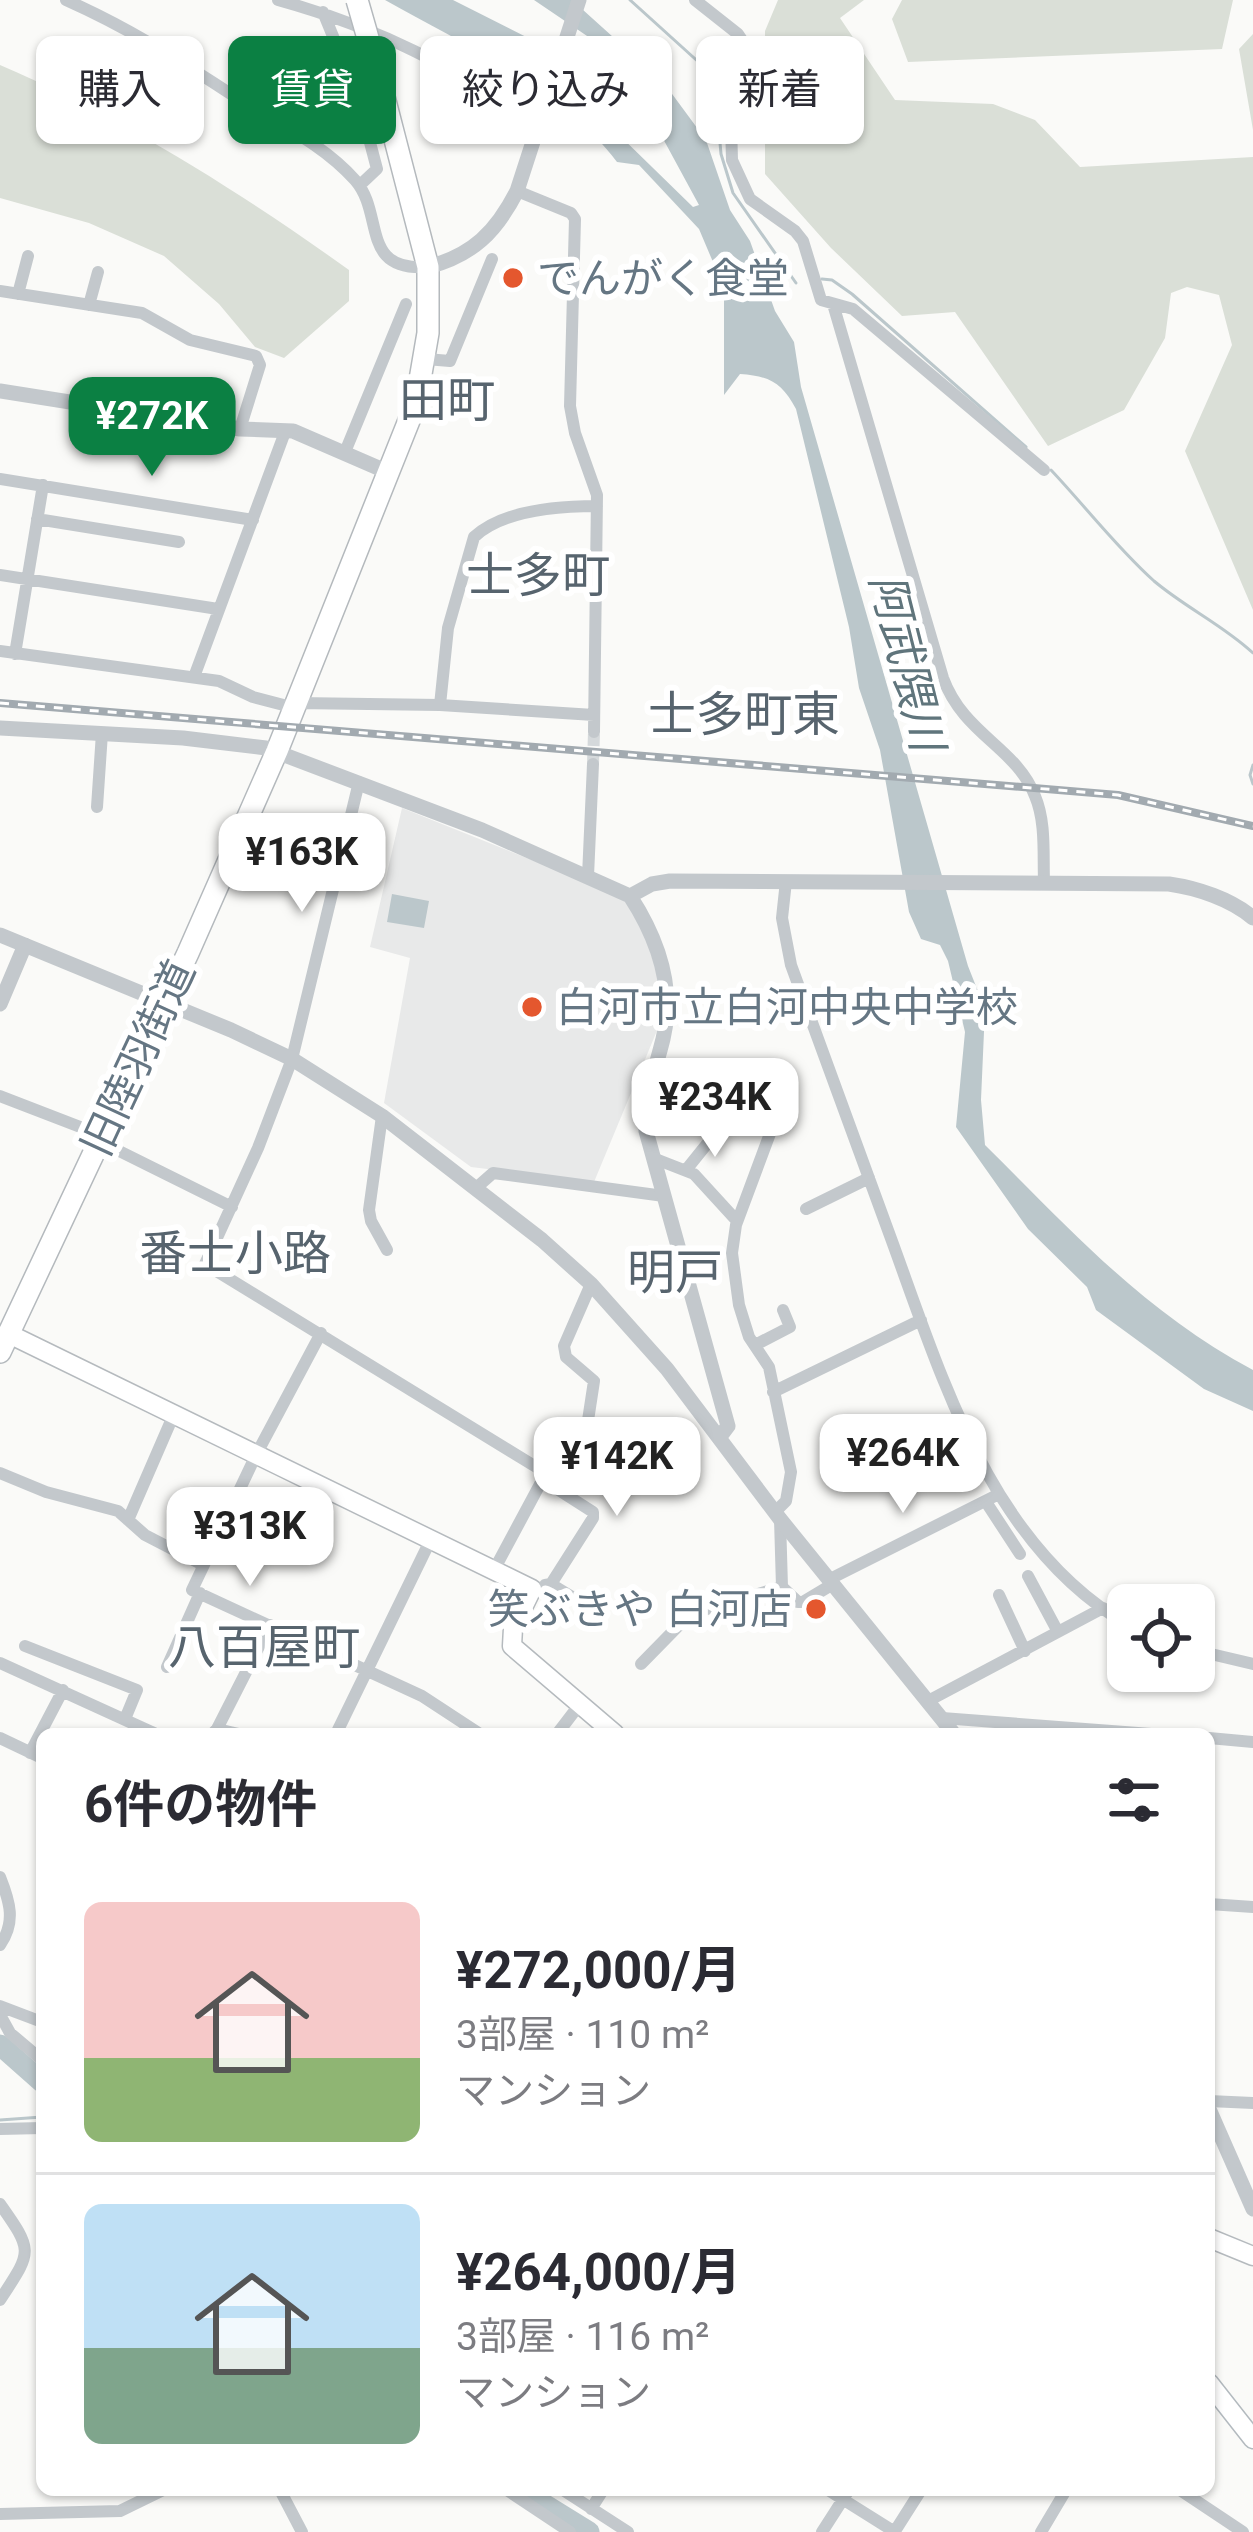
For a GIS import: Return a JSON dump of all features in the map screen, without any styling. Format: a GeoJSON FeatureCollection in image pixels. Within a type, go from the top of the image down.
{"type":"FeatureCollection","features":[{"type":"Feature","properties":{"kind":"highway","name":"旧陸羽街道"},"geometry":{"type":"LineString","coordinates":[[2,1338],[164,1003],[277,752],[416,403],[426,358],[428,267],[357,0]]}},
{"type":"Feature","properties":{"kind":"main road"},"geometry":{"type":"LineString","coordinates":[[2,1338],[174,1414],[494,1570],[542,1587],[512,1628],[512,1646],[608,1728]]}},
{"type":"Feature","properties":{"kind":"main road"},"geometry":{"type":"LineString","coordinates":[[1215,2240],[1253,2256]]}},
{"type":"Feature","properties":{"kind":"main road"},"geometry":{"type":"LineString","coordinates":[[1215,2391],[1253,2439]]}},
{"type":"Feature","properties":{"kind":"street"},"geometry":{"type":"LineString","coordinates":[[66,0],[175,55],[307,139],[360,185],[378,245],[398,266],[428,267],[476,248],[517,191],[532,144]]}},
{"type":"Feature","properties":{"kind":"street"},"geometry":{"type":"LineString","coordinates":[[278,0],[322,12],[420,52]]}},
{"type":"Feature","properties":{"kind":"street"},"geometry":{"type":"LineString","coordinates":[[567,36],[579,0]]}},
{"type":"Feature","properties":{"kind":"street"},"geometry":{"type":"LineString","coordinates":[[694,0],[744,43],[729,143],[738,179],[761,211],[803,241],[821,299],[854,309],[1044,470]]}},
{"type":"Feature","properties":{"kind":"street"},"geometry":{"type":"LineString","coordinates":[[322,12],[358,97],[377,169],[360,185]]}},
{"type":"Feature","properties":{"kind":"street"},"geometry":{"type":"LineString","coordinates":[[517,191],[571,213],[575,219],[571,406],[597,506],[594,731]]}},
{"type":"Feature","properties":{"kind":"street"},"geometry":{"type":"LineString","coordinates":[[18,294],[28,256]]}},
{"type":"Feature","properties":{"kind":"street"},"geometry":{"type":"LineString","coordinates":[[426,358],[450,362],[492,259]]}},
{"type":"Feature","properties":{"kind":"street"},"geometry":{"type":"LineString","coordinates":[[88,305],[98,272]]}},
{"type":"Feature","properties":{"kind":"street"},"geometry":{"type":"LineString","coordinates":[[0,291],[142,313],[190,340],[256,356],[260,364],[240,429]]}},
{"type":"Feature","properties":{"kind":"street"},"geometry":{"type":"LineString","coordinates":[[345,452],[406,304]]}},
{"type":"Feature","properties":{"kind":"street"},"geometry":{"type":"LineString","coordinates":[[833,304],[943,678],[960,715],[1017,766],[1035,794],[1041,816],[1044,881]]}},
{"type":"Feature","properties":{"kind":"street"},"geometry":{"type":"LineString","coordinates":[[0,391],[240,429],[301,434],[390,473]]}},
{"type":"Feature","properties":{"kind":"street"},"geometry":{"type":"LineString","coordinates":[[194,677],[285,432]]}},
{"type":"Feature","properties":{"kind":"street"},"geometry":{"type":"LineString","coordinates":[[0,478],[253,520]]}},
{"type":"Feature","properties":{"kind":"street"},"geometry":{"type":"LineString","coordinates":[[16,654],[43,485]]}},
{"type":"Feature","properties":{"kind":"street"},"geometry":{"type":"LineString","coordinates":[[440,705],[448,628],[474,537],[500,521],[562,506],[597,506]]}},
{"type":"Feature","properties":{"kind":"street"},"geometry":{"type":"LineString","coordinates":[[37,519],[179,542]]}},
{"type":"Feature","properties":{"kind":"street"},"geometry":{"type":"LineString","coordinates":[[0,575],[218,609]]}},
{"type":"Feature","properties":{"kind":"street"},"geometry":{"type":"LineString","coordinates":[[0,651],[218,681],[253,697],[296,705],[440,705],[594,716]]}},
{"type":"Feature","properties":{"kind":"street"},"geometry":{"type":"LineString","coordinates":[[0,728],[232,742],[277,752],[630,896],[644,918],[669,991],[668,1018],[646,1094],[646,1131],[728,1426],[719,1438]]}},
{"type":"Feature","properties":{"kind":"street"},"geometry":{"type":"LineString","coordinates":[[97,807],[102,733]]}},
{"type":"Feature","properties":{"kind":"street"},"geometry":{"type":"LineString","coordinates":[[588,877],[593,764]]}},
{"type":"Feature","properties":{"kind":"street"},"geometry":{"type":"LineString","coordinates":[[359,782],[292,1059],[206,1266],[321,1333],[592,1512],[593,1517],[542,1587],[592,1609]]}},
{"type":"Feature","properties":{"kind":"street"},"geometry":{"type":"LineString","coordinates":[[630,896],[670,881],[1044,881],[1191,887],[1253,918]]}},
{"type":"Feature","properties":{"kind":"street"},"geometry":{"type":"LineString","coordinates":[[786,881],[782,918],[791,965],[921,1320],[993,1498],[1002,1539],[1020,1554]]}},
{"type":"Feature","properties":{"kind":"street"},"geometry":{"type":"LineString","coordinates":[[0,935],[292,1059],[382,1116],[592,1284],[667,1369],[950,1728]]}},
{"type":"Feature","properties":{"kind":"street"},"geometry":{"type":"LineString","coordinates":[[0,1004],[25,945]]}},
{"type":"Feature","properties":{"kind":"street"},"geometry":{"type":"LineString","coordinates":[[0,1096],[100,1138],[232,1207]]}},
{"type":"Feature","properties":{"kind":"street"},"geometry":{"type":"LineString","coordinates":[[382,1116],[369,1210],[387,1250]]}},
{"type":"Feature","properties":{"kind":"street"},"geometry":{"type":"LineString","coordinates":[[686,1170],[723,1124]]}},
{"type":"Feature","properties":{"kind":"street"},"geometry":{"type":"LineString","coordinates":[[772,1131],[737,1221],[733,1271],[754,1345],[769,1366],[791,1472],[786,1501],[778,1515],[782,1587],[803,1602],[832,1581],[993,1498]]}},
{"type":"Feature","properties":{"kind":"street"},"geometry":{"type":"LineString","coordinates":[[653,1158],[703,1182],[737,1221]]}},
{"type":"Feature","properties":{"kind":"street"},"geometry":{"type":"LineString","coordinates":[[476,1188],[493,1173],[664,1196]]}},
{"type":"Feature","properties":{"kind":"street"},"geometry":{"type":"LineString","coordinates":[[806,1209],[869,1178]]}},
{"type":"Feature","properties":{"kind":"street"},"geometry":{"type":"LineString","coordinates":[[494,1570],[544,1477],[588,1422],[594,1381],[566,1357],[564,1346],[592,1284]]}},
{"type":"Feature","properties":{"kind":"street"},"geometry":{"type":"LineString","coordinates":[[754,1345],[790,1327],[783,1310]]}},
{"type":"Feature","properties":{"kind":"street"},"geometry":{"type":"LineString","coordinates":[[773,1392],[921,1320]]}},
{"type":"Feature","properties":{"kind":"street"},"geometry":{"type":"LineString","coordinates":[[321,1333],[192,1590],[422,1696],[471,1728]]}},
{"type":"Feature","properties":{"kind":"street"},"geometry":{"type":"LineString","coordinates":[[128,1520],[174,1414]]}},
{"type":"Feature","properties":{"kind":"street"},"geometry":{"type":"LineString","coordinates":[[588,1422],[616,1457]]}},
{"type":"Feature","properties":{"kind":"street"},"geometry":{"type":"LineString","coordinates":[[0,1474],[118,1511],[145,1535],[203,1565]]}},
{"type":"Feature","properties":{"kind":"street"},"geometry":{"type":"LineString","coordinates":[[993,1498],[1074,1588],[1107,1611]]}},
{"type":"Feature","properties":{"kind":"street"},"geometry":{"type":"LineString","coordinates":[[339,1728],[431,1539]]}},
{"type":"Feature","properties":{"kind":"street"},"geometry":{"type":"LineString","coordinates":[[1028,1576],[1058,1632]]}},
{"type":"Feature","properties":{"kind":"street"},"geometry":{"type":"LineString","coordinates":[[641,1664],[690,1614],[782,1587]]}},
{"type":"Feature","properties":{"kind":"street"},"geometry":{"type":"LineString","coordinates":[[167,1667],[200,1593]]}},
{"type":"Feature","properties":{"kind":"street"},"geometry":{"type":"LineString","coordinates":[[999,1595],[1025,1651]]}},
{"type":"Feature","properties":{"kind":"street"},"geometry":{"type":"LineString","coordinates":[[928,1702],[1103,1608]]}},
{"type":"Feature","properties":{"kind":"street"},"geometry":{"type":"LineString","coordinates":[[217,1728],[270,1624]]}},
{"type":"Feature","properties":{"kind":"street"},"geometry":{"type":"LineString","coordinates":[[25,1646],[137,1690],[125,1719]]}},
{"type":"Feature","properties":{"kind":"street"},"geometry":{"type":"LineString","coordinates":[[1215,1655],[1253,1664]]}},
{"type":"Feature","properties":{"kind":"street"},"geometry":{"type":"LineString","coordinates":[[0,1664],[144,1728]]}},
{"type":"Feature","properties":{"kind":"street"},"geometry":{"type":"LineString","coordinates":[[47,1728],[74,1665]]}},
{"type":"Feature","properties":{"kind":"street"},"geometry":{"type":"LineString","coordinates":[[561,1728],[580,1704]]}},
{"type":"Feature","properties":{"kind":"street"},"geometry":{"type":"LineString","coordinates":[[942,1718],[1073,1728]]}},
{"type":"Feature","properties":{"kind":"street"},"geometry":{"type":"LineString","coordinates":[[0,1738],[36,1755]]}},
{"type":"Feature","properties":{"kind":"street"},"geometry":{"type":"LineString","coordinates":[[1215,1739],[1253,1742]]}},
{"type":"Feature","properties":{"kind":"street"},"geometry":{"type":"LineString","coordinates":[[0,1877],[10,1904],[10,1929],[0,1945]]}},
{"type":"Feature","properties":{"kind":"street"},"geometry":{"type":"LineString","coordinates":[[1215,1904],[1253,1907]]}},
{"type":"Feature","properties":{"kind":"street"},"geometry":{"type":"LineString","coordinates":[[0,2006],[36,2020]]}},
{"type":"Feature","properties":{"kind":"street"},"geometry":{"type":"LineString","coordinates":[[0,2015],[10,2033],[36,2055]]}},
{"type":"Feature","properties":{"kind":"street"},"geometry":{"type":"LineString","coordinates":[[1215,2105],[1253,2103]]}},
{"type":"Feature","properties":{"kind":"street"},"geometry":{"type":"LineString","coordinates":[[1215,2119],[1253,2209]]}},
{"type":"Feature","properties":{"kind":"street"},"geometry":{"type":"LineString","coordinates":[[0,2129],[36,2128]]}},
{"type":"Feature","properties":{"kind":"street"},"geometry":{"type":"LineString","coordinates":[[0,2204],[26,2241],[25,2260],[0,2300]]}},
{"type":"Feature","properties":{"kind":"street"},"geometry":{"type":"LineString","coordinates":[[26,2251],[36,2248]]}},
{"type":"Feature","properties":{"kind":"street"},"geometry":{"type":"LineString","coordinates":[[0,2515],[110,2513],[130,2509],[153,2496]]}},
{"type":"Feature","properties":{"kind":"street"},"geometry":{"type":"LineString","coordinates":[[283,2496],[302,2532]]}},
{"type":"Feature","properties":{"kind":"street"},"geometry":{"type":"LineString","coordinates":[[516,2496],[569,2532]]}},
{"type":"Feature","properties":{"kind":"street"},"geometry":{"type":"LineString","coordinates":[[572,2496],[628,2532]]}},
{"type":"Feature","properties":{"kind":"street"},"geometry":{"type":"LineString","coordinates":[[591,2509],[599,2496]]}},
{"type":"Feature","properties":{"kind":"street"},"geometry":{"type":"LineString","coordinates":[[822,2532],[845,2496]]}},
{"type":"Feature","properties":{"kind":"street"},"geometry":{"type":"LineString","coordinates":[[849,2496],[895,2532],[917,2496]]}},
{"type":"Feature","properties":{"kind":"street"},"geometry":{"type":"LineString","coordinates":[[1041,2532],[1062,2496]]}},
{"type":"Feature","properties":{"kind":"street"},"geometry":{"type":"LineString","coordinates":[[1189,2496],[1243,2532]]}},
{"type":"Feature","properties":{"kind":"shaded area"},"geometry":{"type":"Polygon","coordinates":[[[385,0],[453,0],[524,36],[451,36],[385,0]]]}},
{"type":"Feature","properties":{"kind":"shaded area"},"geometry":{"type":"Polygon","coordinates":[[[534,0],[572,0],[612,36],[587,36],[534,0]]]}},
{"type":"Feature","properties":{"kind":"shaded area"},"geometry":{"type":"Polygon","coordinates":[[[778,0],[864,0],[840,18],[852,36],[765,36],[778,0]]]}},
{"type":"Feature","properties":{"kind":"shaded area"},"geometry":{"type":"Polygon","coordinates":[[[902,0],[1233,0],[1222,49],[908,62],[892,19],[902,0]]]}},
{"type":"Feature","properties":{"kind":"shaded area"},"geometry":{"type":"Polygon","coordinates":[[[1253,34],[1253,130],[1239,49],[1253,34]]]}},
{"type":"Feature","properties":{"kind":"shaded area"},"geometry":{"type":"Polygon","coordinates":[[[864,54],[895,100],[993,104],[1035,120],[1080,167],[1253,157],[1253,610],[1185,451],[1232,345],[1219,295],[1187,287],[1171,293],[1165,338],[1124,410],[1048,446],[955,312],[902,316],[831,248],[765,174],[765,144],[864,144],[864,54]]]}},
{"type":"Feature","properties":{"kind":"shaded area"},"geometry":{"type":"Polygon","coordinates":[[[0,65],[36,81],[36,144],[155,144],[349,270],[349,301],[284,358],[255,347],[219,304],[164,256],[89,223],[0,198],[0,65]]]}},
{"type":"Feature","properties":{"kind":"shaded area"},"geometry":{"type":"Polygon","coordinates":[[[672,94],[696,126],[696,144],[707,144],[730,210],[750,241],[775,311],[794,342],[801,387],[968,966],[985,1009],[981,1100],[985,1145],[1143,1296],[1253,1370],[1253,1411],[1204,1389],[1096,1310],[1087,1287],[1028,1229],[956,1127],[965,1032],[948,961],[940,945],[921,939],[909,912],[880,750],[859,688],[849,627],[796,409],[780,387],[759,377],[740,374],[724,395],[724,288],[699,229],[639,165],[617,162],[602,144],[628,144],[693,207],[699,205],[666,144],[672,144],[672,94]]]}},
{"type":"Feature","properties":{"kind":"shaded area","name":"白河市立白河中央中学校"},"geometry":{"type":"Polygon","coordinates":[[[402,808],[612,892],[627,900],[639,919],[664,992],[661,1021],[594,1182],[471,1167],[384,1103],[410,958],[370,947],[402,808]]]}},
{"type":"Feature","properties":{"kind":"shaded area"},"geometry":{"type":"Polygon","coordinates":[[[392,894],[429,901],[424,928],[387,922],[392,894]]]}},
{"type":"Feature","properties":{"kind":"waterway"},"geometry":{"type":"LineString","coordinates":[[630,0],[714,76],[721,154],[733,193],[796,283]]}},
{"type":"Feature","properties":{"kind":"waterway"},"geometry":{"type":"LineString","coordinates":[[822,279],[852,294],[1026,447]]}},
{"type":"Feature","properties":{"kind":"waterway"},"geometry":{"type":"LineString","coordinates":[[1051,470],[1154,581],[1253,653]]}},
{"type":"Feature","properties":{"kind":"waterway"},"geometry":{"type":"LineString","coordinates":[[1253,765],[1253,784]]}},
{"type":"Feature","properties":{"kind":"waterway"},"geometry":{"type":"LineString","coordinates":[[0,2045],[36,2077]]}},
{"type":"Feature","properties":{"kind":"waterway"},"geometry":{"type":"LineString","coordinates":[[0,2120],[36,2117]]}},
{"type":"Feature","properties":{"kind":"waterway"},"geometry":{"type":"LineString","coordinates":[[531,2496],[589,2532]]}},
{"type":"Feature","properties":{"kind":"tunnel"},"geometry":{"type":"LineString","coordinates":[[593,764],[594,732]]}},
{"type":"Feature","properties":{"kind":"railway"},"geometry":{"type":"LineString","coordinates":[[0,703],[1118,795],[1253,826]]}},
{"type":"Feature","properties":{"kind":"place","name":"でんがく食堂"},"geometry":{"type":"Point","coordinates":[513,278]}},
{"type":"Feature","properties":{"kind":"place","name":"白河市立白河中央中学校"},"geometry":{"type":"Point","coordinates":[532,1007]}},
{"type":"Feature","properties":{"kind":"place","name":"笑ぶきや 白河店"},"geometry":{"type":"Point","coordinates":[816,1609]}},
{"type":"Feature","properties":{"kind":"district","name":"田町"},"geometry":{"type":"Point","coordinates":[447,400]}},
{"type":"Feature","properties":{"kind":"district","name":"士多町"},"geometry":{"type":"Point","coordinates":[538,575]}},
{"type":"Feature","properties":{"kind":"district","name":"士多町東"},"geometry":{"type":"Point","coordinates":[744,714]}},
{"type":"Feature","properties":{"kind":"district","name":"番士小路"},"geometry":{"type":"Point","coordinates":[235,1253]}},
{"type":"Feature","properties":{"kind":"district","name":"明戸"},"geometry":{"type":"Point","coordinates":[675,1272]}},
{"type":"Feature","properties":{"kind":"district","name":"八百屋町"},"geometry":{"type":"Point","coordinates":[264,1647]}},
{"type":"Feature","properties":{"kind":"water label","name":"阿武隈川"},"geometry":{"type":"Point","coordinates":[907,662]}}]}
